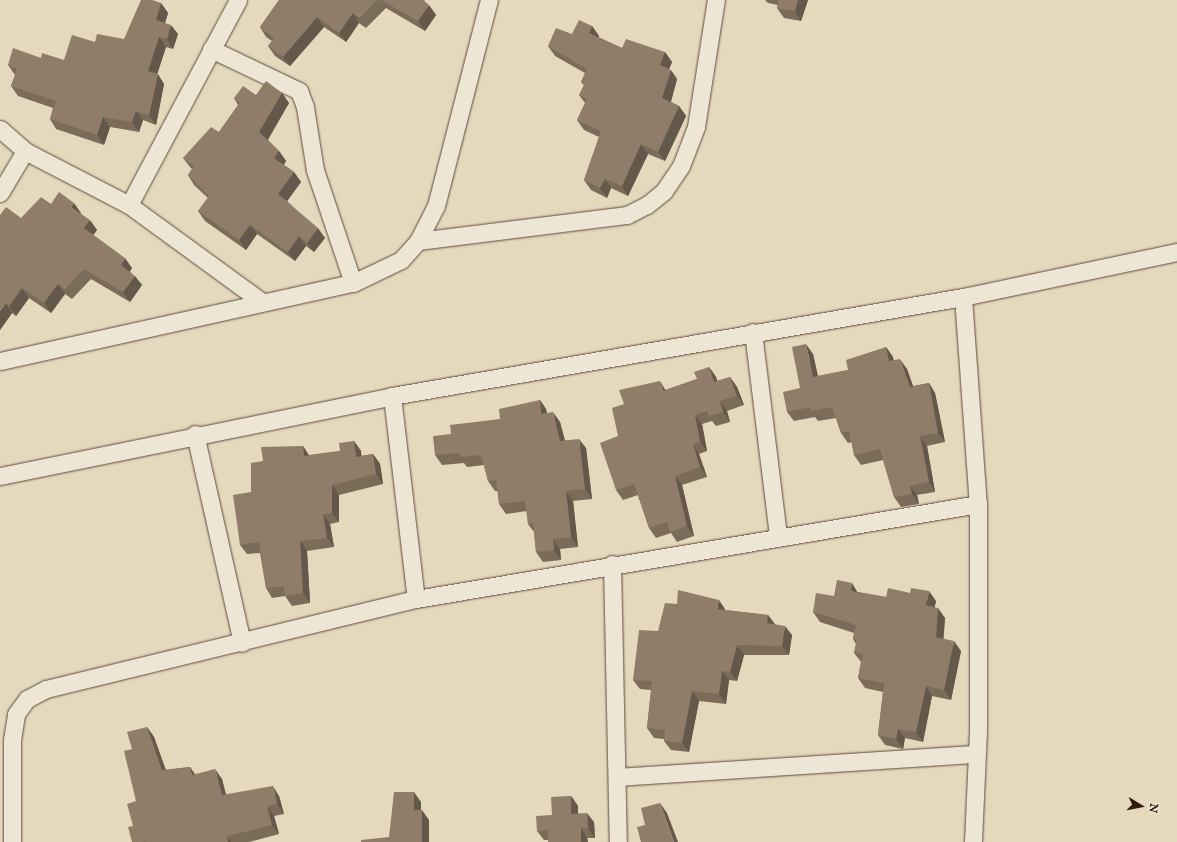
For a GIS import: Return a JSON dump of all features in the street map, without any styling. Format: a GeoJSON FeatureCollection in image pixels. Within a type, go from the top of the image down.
{"type":"FeatureCollection","features":[{"type":"Feature","properties":{"kind":"street"},"geometry":{"type":"LineString","coordinates":[[129,205],[238,0]]}},
{"type":"Feature","properties":{"kind":"street"},"geometry":{"type":"LineString","coordinates":[[0,361],[353,283],[401,260],[418,241],[436,206],[489,0]]}},
{"type":"Feature","properties":{"kind":"street"},"geometry":{"type":"LineString","coordinates":[[418,241],[627,215],[647,205],[664,191],[681,166],[696,127],[716,0]]}},
{"type":"Feature","properties":{"kind":"street"},"geometry":{"type":"LineString","coordinates":[[211,49],[299,91],[305,107],[315,170],[353,283]]}},
{"type":"Feature","properties":{"kind":"street"},"geometry":{"type":"LineString","coordinates":[[0,129],[25,151],[129,205],[262,302]]}},
{"type":"Feature","properties":{"kind":"street"},"geometry":{"type":"LineString","coordinates":[[0,193],[25,151]]}},
{"type":"Feature","properties":{"kind":"street"},"geometry":{"type":"LineString","coordinates":[[0,476],[195,434],[392,396],[753,332],[963,297],[1177,252]]}},
{"type":"Feature","properties":{"kind":"street"},"geometry":{"type":"LineString","coordinates":[[963,297],[978,504],[976,754],[973,842]]}},
{"type":"Feature","properties":{"kind":"street"},"geometry":{"type":"LineString","coordinates":[[753,332],[778,537]]}},
{"type":"Feature","properties":{"kind":"street"},"geometry":{"type":"LineString","coordinates":[[392,396],[416,599]]}},
{"type":"Feature","properties":{"kind":"street"},"geometry":{"type":"LineString","coordinates":[[195,434],[242,643]]}},
{"type":"Feature","properties":{"kind":"street"},"geometry":{"type":"LineString","coordinates":[[12,842],[12,740],[16,714],[27,699],[46,689],[242,643],[416,599],[612,564],[978,504]]}},
{"type":"Feature","properties":{"kind":"street"},"geometry":{"type":"LineString","coordinates":[[612,564],[618,842]]}},
{"type":"Feature","properties":{"kind":"street"},"geometry":{"type":"LineString","coordinates":[[617,777],[976,754]]}},
{"type":"Feature","properties":{"kind":"building"},"geometry":{"type":"Polygon","coordinates":[[[141,0],[152,0],[161,3],[156,20],[171,25],[167,39],[159,37],[148,71],[158,74],[149,115],[136,111],[132,122],[103,117],[97,135],[50,119],[56,101],[11,86],[17,69],[8,65],[13,48],[41,58],[42,53],[64,60],[72,35],[95,42],[97,34],[124,39],[141,0]]]}},
{"type":"Feature","properties":{"kind":"building"},"geometry":{"type":"Polygon","coordinates":[[[279,0],[377,0],[360,18],[353,13],[339,33],[317,17],[283,57],[268,46],[274,38],[260,27],[279,0]]]}},
{"type":"Feature","properties":{"kind":"building"},"geometry":{"type":"Polygon","coordinates":[[[381,0],[423,0],[429,5],[418,21],[381,0]]]}},
{"type":"Feature","properties":{"kind":"building"},"geometry":{"type":"Polygon","coordinates":[[[778,0],[798,0],[795,11],[777,8],[778,0]]]}},
{"type":"Feature","properties":{"kind":"building"},"geometry":{"type":"Polygon","coordinates":[[[579,20],[592,26],[589,33],[622,48],[626,39],[665,52],[660,65],[671,70],[662,98],[679,106],[658,152],[641,144],[622,186],[605,179],[600,188],[584,180],[601,131],[577,120],[587,99],[579,95],[585,83],[581,82],[587,69],[548,46],[556,28],[572,34],[579,20]]]}},
{"type":"Feature","properties":{"kind":"building"},"geometry":{"type":"Polygon","coordinates":[[[266,81],[282,93],[259,132],[279,151],[274,158],[294,172],[278,194],[318,228],[307,243],[299,236],[288,252],[250,225],[239,240],[198,211],[209,196],[188,175],[194,166],[183,158],[211,127],[219,132],[240,103],[234,98],[243,86],[256,95],[266,81]]]}},
{"type":"Feature","properties":{"kind":"building"},"geometry":{"type":"Polygon","coordinates":[[[59,192],[74,203],[71,207],[90,220],[84,228],[125,258],[121,265],[135,276],[123,292],[84,269],[65,289],[58,284],[44,303],[22,288],[9,306],[6,303],[0,311],[0,215],[6,207],[21,218],[41,197],[51,204],[59,192]]]}},
{"type":"Feature","properties":{"kind":"building"},"geometry":{"type":"Polygon","coordinates":[[[806,344],[813,377],[848,370],[846,360],[886,347],[889,361],[900,359],[910,387],[929,383],[938,433],[920,436],[929,482],[910,486],[912,494],[894,497],[880,449],[854,455],[849,431],[841,433],[832,407],[811,411],[810,407],[787,412],[783,392],[800,388],[792,347],[806,344]]]}},
{"type":"Feature","properties":{"kind":"building"},"geometry":{"type":"Polygon","coordinates":[[[709,367],[714,382],[730,377],[737,396],[720,401],[723,412],[709,416],[707,411],[695,415],[700,442],[693,444],[700,467],[675,476],[687,526],[670,532],[667,522],[649,528],[634,484],[616,490],[600,443],[618,436],[612,408],[624,404],[619,390],[660,381],[663,391],[697,379],[694,372],[709,367]]]}},
{"type":"Feature","properties":{"kind":"building"},"geometry":{"type":"Polygon","coordinates":[[[540,400],[541,414],[553,412],[560,441],[579,439],[585,489],[566,491],[571,537],[553,539],[554,550],[536,552],[533,523],[528,524],[525,501],[499,504],[496,480],[488,481],[481,455],[460,457],[460,453],[435,455],[433,436],[451,434],[450,425],[500,419],[499,409],[540,400]]]}},
{"type":"Feature","properties":{"kind":"building"},"geometry":{"type":"Polygon","coordinates":[[[354,441],[356,457],[373,454],[376,474],[332,485],[332,513],[323,514],[327,538],[300,541],[303,593],[285,596],[284,586],[266,588],[259,542],[240,545],[233,495],[251,492],[251,463],[263,461],[261,447],[303,446],[304,456],[340,451],[339,443],[354,441]]]}},
{"type":"Feature","properties":{"kind":"building"},"geometry":{"type":"Polygon","coordinates":[[[837,580],[852,583],[850,591],[886,597],[888,588],[910,593],[911,588],[929,591],[926,605],[938,608],[936,637],[954,641],[944,690],[926,686],[916,732],[898,729],[896,739],[878,735],[884,683],[858,678],[863,654],[854,653],[857,640],[853,639],[856,625],[813,612],[816,593],[834,596],[837,580]]]}},
{"type":"Feature","properties":{"kind":"building"},"geometry":{"type":"Polygon","coordinates":[[[678,590],[719,600],[717,609],[768,615],[767,623],[785,626],[782,646],[737,645],[730,672],[722,671],[719,694],[692,691],[682,743],[664,741],[665,730],[647,728],[652,681],[633,680],[639,630],[658,631],[665,603],[677,604],[678,590]]]}},
{"type":"Feature","properties":{"kind":"building"},"geometry":{"type":"Polygon","coordinates":[[[147,727],[162,770],[190,767],[192,775],[215,769],[222,795],[273,786],[277,804],[267,806],[272,825],[227,836],[228,842],[132,842],[128,827],[133,826],[127,804],[136,801],[124,751],[132,749],[127,732],[147,727]]]}},
{"type":"Feature","properties":{"kind":"building"},"geometry":{"type":"Polygon","coordinates":[[[394,792],[414,792],[414,810],[422,810],[422,842],[361,842],[361,840],[389,837],[394,792]]]}},
{"type":"Feature","properties":{"kind":"building"},"geometry":{"type":"Polygon","coordinates":[[[571,796],[571,814],[587,813],[588,828],[581,828],[581,842],[548,842],[548,830],[537,831],[536,816],[552,815],[551,797],[571,796]]]}},
{"type":"Feature","properties":{"kind":"building"},"geometry":{"type":"Polygon","coordinates":[[[660,803],[674,842],[641,842],[637,827],[645,825],[641,808],[660,803]]]}}]}
